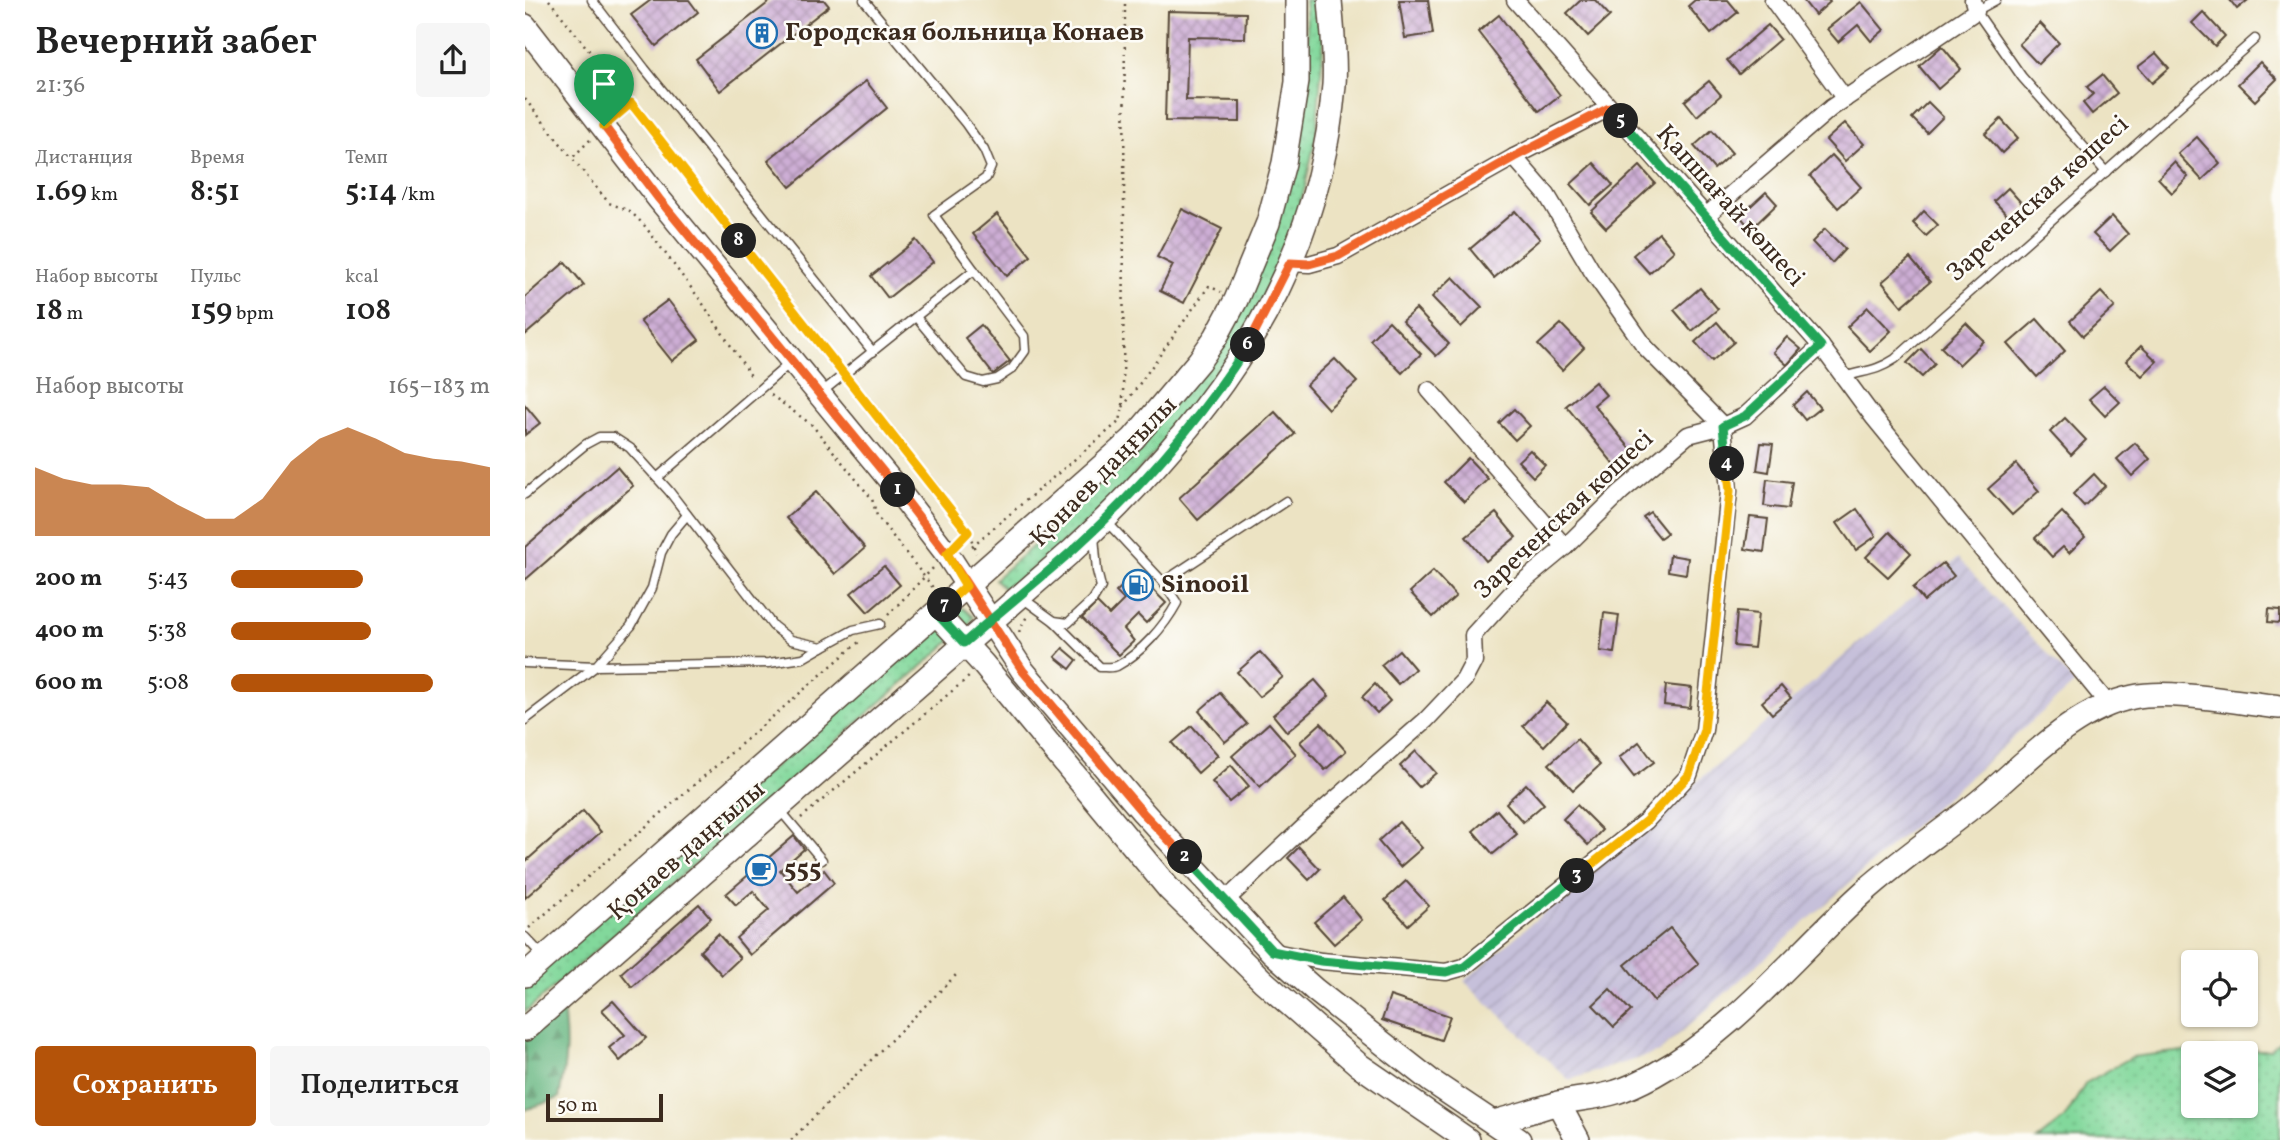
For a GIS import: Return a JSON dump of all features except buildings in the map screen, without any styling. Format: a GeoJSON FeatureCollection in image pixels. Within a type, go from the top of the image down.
{"type":"FeatureCollection","features":[{"type":"Feature","properties":{"kind":"street","name":"Қонаев даңғылы"},"geometry":{"type":"LineString","coordinates":[[525,975],[937,603],[966,586],[1133,439],[1199,361],[1236,300],[1268,223],[1284,163],[1297,82],[1297,0]]}},
{"type":"Feature","properties":{"kind":"street","name":"Қонаев даңғылы"},"geometry":{"type":"LineString","coordinates":[[525,1029],[786,816],[964,643],[990,621],[1023,605],[1185,432],[1222,386],[1249,344],[1290,263],[1321,168],[1334,83],[1330,0]]}},
{"type":"Feature","properties":{"kind":"street","name":"Қапшағай көшесі"},"geometry":{"type":"LineString","coordinates":[[1515,0],[1821,346],[1874,418],[2109,705]]}},
{"type":"Feature","properties":{"kind":"street"},"geometry":{"type":"LineString","coordinates":[[1773,0],[1845,99]]}},
{"type":"Feature","properties":{"kind":"street"},"geometry":{"type":"LineString","coordinates":[[1706,216],[1831,108],[1975,5]]}},
{"type":"Feature","properties":{"kind":"street"},"geometry":{"type":"LineString","coordinates":[[525,26],[659,199],[947,554],[1023,671],[1143,813],[1272,951],[1315,990],[1405,1061],[1519,1140]]}},
{"type":"Feature","properties":{"kind":"street"},"geometry":{"type":"LineString","coordinates":[[1290,263],[1309,264],[1338,256],[1514,157],[1609,108]]}},
{"type":"Feature","properties":{"kind":"street"},"geometry":{"type":"LineString","coordinates":[[1272,951],[1321,961],[1446,972],[1464,967],[1646,821],[1689,775],[1704,730],[1730,491],[1723,426],[1646,348],[1592,271],[1547,195],[1514,157]]}},
{"type":"Feature","properties":{"kind":"street","name":"Зареченская көшесі"},"geometry":{"type":"LineString","coordinates":[[1226,900],[1305,826],[1426,720],[1464,680],[1474,661],[1473,635],[1519,585],[1566,547],[1621,492],[1688,435],[1723,426],[1745,416],[1821,346]]}},
{"type":"Feature","properties":{"kind":"street"},"geometry":{"type":"LineString","coordinates":[[1429,390],[1566,547]]}},
{"type":"Feature","properties":{"kind":"street"},"geometry":{"type":"LineString","coordinates":[[937,603],[964,643],[1169,889],[1263,981],[1359,1065],[1468,1140]]}},
{"type":"Feature","properties":{"kind":"street"},"geometry":{"type":"LineString","coordinates":[[1493,1122],[1558,1103],[1616,1092],[1655,1074],[1718,1032],[1764,991],[1864,892],[1981,800],[2038,749],[2077,721],[2133,696],[2280,707]]}},
{"type":"Feature","properties":{"kind":"street"},"geometry":{"type":"LineString","coordinates":[[1558,1103],[1578,1140]]}},
{"type":"Feature","properties":{"kind":"lane"},"geometry":{"type":"LineString","coordinates":[[592,0],[873,352]]}},
{"type":"Feature","properties":{"kind":"lane"},"geometry":{"type":"LineString","coordinates":[[864,0],[985,150],[991,167],[986,178],[934,215],[1024,336],[1025,351],[1012,369],[997,379],[983,382],[966,377],[916,317]]}},
{"type":"Feature","properties":{"kind":"lane"},"geometry":{"type":"LineString","coordinates":[[1996,0],[1975,5],[2022,77],[2106,172]]}},
{"type":"Feature","properties":{"kind":"lane","name":"Зареченская көшесі"},"geometry":{"type":"LineString","coordinates":[[1844,377],[1877,371],[1895,359],[2255,39]]}},
{"type":"Feature","properties":{"kind":"lane"},"geometry":{"type":"LineString","coordinates":[[819,394],[974,270]]}},
{"type":"Feature","properties":{"kind":"lane"},"geometry":{"type":"LineString","coordinates":[[657,478],[792,361]]}},
{"type":"Feature","properties":{"kind":"lane"},"geometry":{"type":"LineString","coordinates":[[525,494],[570,456],[599,437],[613,437],[630,448],[657,478],[773,626],[791,640],[821,647]]}},
{"type":"Feature","properties":{"kind":"lane"},"geometry":{"type":"LineString","coordinates":[[1163,582],[1286,500]]}},
{"type":"Feature","properties":{"kind":"lane"},"geometry":{"type":"LineString","coordinates":[[525,720],[596,666],[631,626],[652,588],[661,553],[671,534],[687,515]]}},
{"type":"Feature","properties":{"kind":"lane"},"geometry":{"type":"LineString","coordinates":[[1023,605],[1054,621],[1100,667],[1115,667],[1167,622],[1177,603],[1163,582],[1099,525]]}},
{"type":"Feature","properties":{"kind":"lane"},"geometry":{"type":"LineString","coordinates":[[1054,621],[1068,623],[1093,600],[1101,587],[1097,571],[1099,525]]}},
{"type":"Feature","properties":{"kind":"lane"},"geometry":{"type":"LineString","coordinates":[[525,663],[596,666],[769,663],[803,658],[853,630],[880,624]]}},
{"type":"Feature","properties":{"kind":"lane"},"geometry":{"type":"LineString","coordinates":[[786,816],[822,860]]}},
{"type":"Feature","properties":{"kind":"lane"},"geometry":{"type":"LineString","coordinates":[[525,934],[545,958]]}},
{"type":"Feature","properties":{"kind":"path"},"geometry":{"type":"LineString","coordinates":[[549,0],[968,532],[980,561]]}},
{"type":"Feature","properties":{"kind":"path"},"geometry":{"type":"LineString","coordinates":[[972,546],[1120,421],[1123,407],[1125,0]]}},
{"type":"Feature","properties":{"kind":"path"},"geometry":{"type":"LineString","coordinates":[[525,99],[609,203],[630,211],[644,225],[761,388],[812,425],[872,499],[877,516],[923,576],[937,603]]}},
{"type":"Feature","properties":{"kind":"path"},"geometry":{"type":"LineString","coordinates":[[572,158],[631,103]]}},
{"type":"Feature","properties":{"kind":"path"},"geometry":{"type":"LineString","coordinates":[[1123,407],[1209,286],[1236,300]]}},
{"type":"Feature","properties":{"kind":"path"},"geometry":{"type":"LineString","coordinates":[[525,934],[880,624],[923,576],[968,532]]}},
{"type":"Feature","properties":{"kind":"path"},"geometry":{"type":"LineString","coordinates":[[1006,645],[1016,637],[1023,605]]}},
{"type":"Feature","properties":{"kind":"path"},"geometry":{"type":"LineString","coordinates":[[786,816],[983,664]]}},
{"type":"Feature","properties":{"kind":"path"},"geometry":{"type":"LineString","coordinates":[[791,1140],[959,972]]}},
{"type":"Feature","properties":{"kind":"shaded area"},"geometry":{"type":"Polygon","coordinates":[[[1958,558],[2075,683],[1659,1052],[1569,1080],[1464,981],[1958,558]]]}},
{"type":"Feature","properties":{"kind":"green space"},"geometry":{"type":"Polygon","coordinates":[[[1305,0],[1321,0],[1324,36],[1316,135],[1305,187],[1288,244],[1242,340],[1191,414],[1097,514],[1006,591],[995,579],[1070,514],[1134,449],[1212,356],[1290,184],[1301,132],[1308,37],[1305,0]]]}},
{"type":"Feature","properties":{"kind":"green space"},"geometry":{"type":"Polygon","coordinates":[[[963,608],[973,617],[968,626],[525,1012],[525,980],[955,612],[963,608]]]}},
{"type":"Feature","properties":{"kind":"green space"},"geometry":{"type":"Polygon","coordinates":[[[561,997],[566,1048],[559,1098],[525,1110],[525,1029],[561,997]]]}},
{"type":"Feature","properties":{"kind":"green space"},"geometry":{"type":"Polygon","coordinates":[[[2280,1041],[2280,1140],[2037,1140],[2064,1119],[2086,1083],[2132,1057],[2181,1051],[2181,1118],[2258,1118],[2258,1050],[2270,1050],[2280,1041]]]}},
{"type":"Feature","properties":{"kind":"place","name":"Городская больница Конаев"},"geometry":{"type":"Point","coordinates":[762,33]}},
{"type":"Feature","properties":{"kind":"place","name":"Sinooil"},"geometry":{"type":"Point","coordinates":[1138,585]}},
{"type":"Feature","properties":{"kind":"place","name":"555"},"geometry":{"type":"Point","coordinates":[761,870]}},
{"type":"Feature","properties":{"kind":"route"},"geometry":{"type":"LineString","coordinates":[[604,126],[631,103],[968,532],[947,554],[966,586],[936,613],[964,643],[990,621],[1019,595],[1073,550],[1105,520],[1193,422],[1222,386],[1249,344],[1290,263],[1309,264],[1338,256],[1514,157],[1609,108],[1821,346],[1745,416],[1723,426],[1730,491],[1704,730],[1689,775],[1646,821],[1464,967],[1446,972],[1321,961],[1272,951],[1143,813],[1023,671],[990,621],[966,586],[947,554],[890,480],[659,199],[604,126]]}}]}
